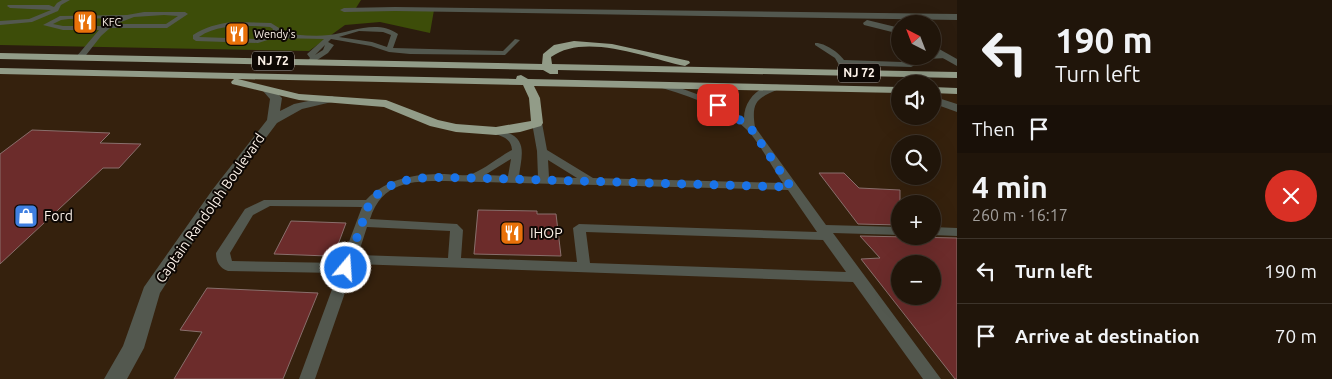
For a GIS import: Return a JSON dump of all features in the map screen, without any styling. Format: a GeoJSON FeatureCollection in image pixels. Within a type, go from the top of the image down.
{"type":"FeatureCollection","features":[{"type":"Feature","properties":{"kind":"highway"},"geometry":{"type":"LineString","coordinates":[[586,84],[562,77],[546,68],[546,56],[551,51],[572,44],[589,44],[608,46],[679,62],[734,70]]}},
{"type":"Feature","properties":{"kind":"highway","name":"NJ 72"},"geometry":{"type":"LineString","coordinates":[[0,56],[312,60],[498,67],[922,75]]}},
{"type":"Feature","properties":{"kind":"highway"},"geometry":{"type":"LineString","coordinates":[[218,76],[269,91],[299,97],[386,104],[434,123],[456,128],[496,131],[520,128],[537,123],[536,101],[529,83],[517,74],[498,67]]}},
{"type":"Feature","properties":{"kind":"highway","name":"NJ 72"},"geometry":{"type":"LineString","coordinates":[[0,71],[891,90]]}},
{"type":"Feature","properties":{"kind":"highway","name":"NJ 72"},"geometry":{"type":"LineString","coordinates":[[941,75],[957,75]]}},
{"type":"Feature","properties":{"kind":"highway"},"geometry":{"type":"LineString","coordinates":[[941,90],[957,91]]}},
{"type":"Feature","properties":{"kind":"street"},"geometry":{"type":"LineString","coordinates":[[344,10],[395,9],[891,17]]}},
{"type":"Feature","properties":{"kind":"street"},"geometry":{"type":"LineString","coordinates":[[832,16],[891,29]]}},
{"type":"Feature","properties":{"kind":"street"},"geometry":{"type":"LineString","coordinates":[[941,17],[957,17]]}},
{"type":"Feature","properties":{"kind":"street"},"geometry":{"type":"LineString","coordinates":[[941,53],[957,63]]}},
{"type":"Feature","properties":{"kind":"street","name":"Captain Randolph Boulevard"},"geometry":{"type":"LineString","coordinates":[[269,91],[276,98],[273,120]]}},
{"type":"Feature","properties":{"kind":"street","name":"Captain Randolph Boulevard"},"geometry":{"type":"LineString","coordinates":[[115,379],[133,348],[151,292],[218,192],[273,120],[298,106],[332,99]]}},
{"type":"Feature","properties":{"kind":"street"},"geometry":{"type":"LineString","coordinates":[[941,102],[957,108]]}},
{"type":"Feature","properties":{"kind":"lane"},"geometry":{"type":"LineString","coordinates":[[25,0],[7,7],[49,7],[56,9]]}},
{"type":"Feature","properties":{"kind":"lane"},"geometry":{"type":"LineString","coordinates":[[0,23],[30,21],[47,15],[56,9],[59,4],[67,0]]}},
{"type":"Feature","properties":{"kind":"lane"},"geometry":{"type":"LineString","coordinates":[[136,14],[185,14],[167,26],[54,28],[46,25],[60,18],[126,16],[136,14]]}},
{"type":"Feature","properties":{"kind":"lane"},"geometry":{"type":"LineString","coordinates":[[80,57],[108,27],[126,16]]}},
{"type":"Feature","properties":{"kind":"lane"},"geometry":{"type":"LineString","coordinates":[[274,36],[276,28],[271,25],[218,25],[207,27],[195,36],[196,39],[258,41],[274,36],[372,44],[389,50],[410,52],[506,53],[517,40]]}},
{"type":"Feature","properties":{"kind":"lane"},"geometry":{"type":"LineString","coordinates":[[327,40],[359,29],[384,30],[395,34],[389,50]]}},
{"type":"Feature","properties":{"kind":"lane"},"geometry":{"type":"LineString","coordinates":[[312,60],[326,53],[330,45],[327,40]]}},
{"type":"Feature","properties":{"kind":"lane"},"geometry":{"type":"LineString","coordinates":[[817,44],[840,60],[850,73]]}},
{"type":"Feature","properties":{"kind":"lane"},"geometry":{"type":"LineString","coordinates":[[941,56],[946,56]]}},
{"type":"Feature","properties":{"kind":"lane"},"geometry":{"type":"LineString","coordinates":[[840,60],[858,58]]}},
{"type":"Feature","properties":{"kind":"lane"},"geometry":{"type":"LineString","coordinates":[[874,58],[891,58]]}},
{"type":"Feature","properties":{"kind":"lane"},"geometry":{"type":"LineString","coordinates":[[840,60],[891,64]]}},
{"type":"Feature","properties":{"kind":"lane"},"geometry":{"type":"LineString","coordinates":[[911,65],[922,75]]}},
{"type":"Feature","properties":{"kind":"lane"},"geometry":{"type":"LineString","coordinates":[[660,85],[692,93],[709,100],[728,110],[750,127],[791,187],[826,232],[932,379]]}},
{"type":"Feature","properties":{"kind":"lane"},"geometry":{"type":"LineString","coordinates":[[750,127],[747,111],[752,100],[761,93],[776,87]]}},
{"type":"Feature","properties":{"kind":"lane"},"geometry":{"type":"LineString","coordinates":[[537,123],[542,151],[544,180]]}},
{"type":"Feature","properties":{"kind":"lane"},"geometry":{"type":"LineString","coordinates":[[496,131],[511,137],[516,142],[517,151],[513,180]]}},
{"type":"Feature","properties":{"kind":"lane"},"geometry":{"type":"LineString","coordinates":[[473,178],[517,151]]}},
{"type":"Feature","properties":{"kind":"lane"},"geometry":{"type":"LineString","coordinates":[[542,151],[590,181]]}},
{"type":"Feature","properties":{"kind":"lane"},"geometry":{"type":"LineString","coordinates":[[307,379],[369,204],[385,188],[408,180],[421,178],[791,187]]}},
{"type":"Feature","properties":{"kind":"lane"},"geometry":{"type":"LineString","coordinates":[[369,204],[268,202],[249,212],[223,253],[223,260],[228,266],[454,263],[859,278]]}},
{"type":"Feature","properties":{"kind":"lane"},"geometry":{"type":"LineString","coordinates":[[362,223],[453,227],[456,230],[454,263]]}},
{"type":"Feature","properties":{"kind":"lane"},"geometry":{"type":"LineString","coordinates":[[584,268],[579,228],[826,232],[891,231]]}},
{"type":"Feature","properties":{"kind":"lane"},"geometry":{"type":"LineString","coordinates":[[941,231],[957,232]]}},
{"type":"Feature","properties":{"kind":"shaded area"},"geometry":{"type":"Polygon","coordinates":[[[0,71],[891,90],[891,125],[941,125],[941,90],[957,91],[957,379],[0,379],[0,71]]]}},
{"type":"Feature","properties":{"kind":"green space"},"geometry":{"type":"Polygon","coordinates":[[[0,0],[361,0],[356,8],[434,10],[430,33],[380,22],[345,25],[309,51],[0,45],[0,0]]]}},
{"type":"Feature","properties":{"kind":"building","name":"Ford"},"geometry":{"type":"Polygon","coordinates":[[[32,130],[110,133],[100,143],[141,144],[119,168],[103,168],[0,264],[0,154],[32,130]]]}},
{"type":"Feature","properties":{"kind":"building"},"geometry":{"type":"Polygon","coordinates":[[[819,173],[844,173],[859,188],[900,190],[900,195],[891,195],[891,225],[858,224],[819,173]]]}},
{"type":"Feature","properties":{"kind":"building"},"geometry":{"type":"Polygon","coordinates":[[[478,210],[537,211],[537,214],[556,214],[561,256],[474,254],[478,210]]]}},
{"type":"Feature","properties":{"kind":"building"},"geometry":{"type":"Polygon","coordinates":[[[291,221],[346,223],[336,250],[331,250],[328,256],[274,254],[291,221]]]}},
{"type":"Feature","properties":{"kind":"building"},"geometry":{"type":"Polygon","coordinates":[[[860,236],[891,237],[891,245],[941,245],[941,238],[957,238],[957,379],[955,379],[897,305],[941,305],[941,255],[891,255],[891,297],[861,259],[880,258],[860,236]]]}},
{"type":"Feature","properties":{"kind":"building"},"geometry":{"type":"Polygon","coordinates":[[[207,288],[318,293],[283,379],[174,379],[202,332],[180,330],[207,288]]]}},
{"type":"Feature","properties":{"kind":"place","name":"KFC"},"geometry":{"type":"Point","coordinates":[85,22]}},
{"type":"Feature","properties":{"kind":"place","name":"Wendy's"},"geometry":{"type":"Point","coordinates":[237,34]}},
{"type":"Feature","properties":{"kind":"place","name":"Ford"},"geometry":{"type":"Point","coordinates":[26,216]}},
{"type":"Feature","properties":{"kind":"place","name":"IHOP"},"geometry":{"type":"Point","coordinates":[512,233]}},
{"type":"Feature","properties":{"kind":"route"},"geometry":{"type":"LineString","coordinates":[[346,268],[369,204],[385,188],[408,180],[421,178],[473,178],[791,187],[750,127],[728,110],[718,105]]}}]}
